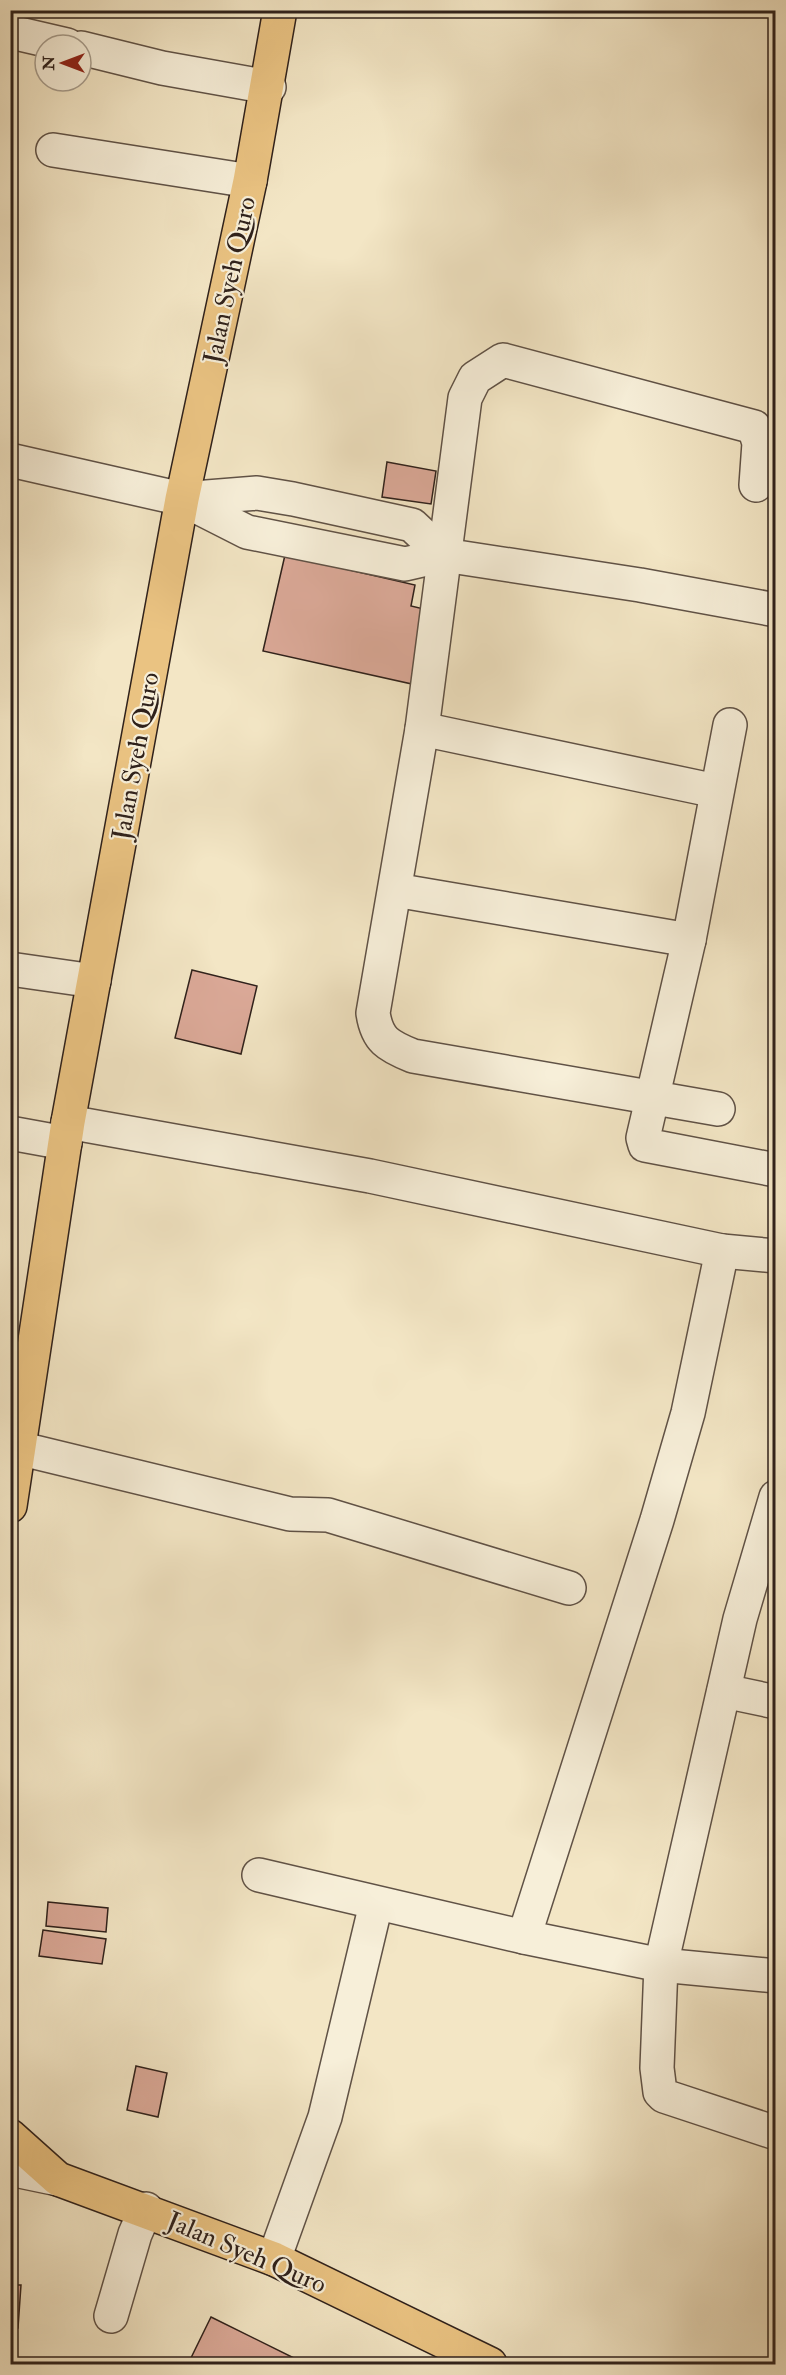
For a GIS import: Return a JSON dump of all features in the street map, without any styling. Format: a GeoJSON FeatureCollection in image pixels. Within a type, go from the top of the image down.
{"type":"FeatureCollection","features":[{"type":"Feature","properties":{"kind":"main road","name":"Jalan Syeh Quro"},"geometry":{"type":"LineString","coordinates":[[10,1506],[18,1448],[20,1374],[67,1133],[182,500],[269,87],[280,10]]}},
{"type":"Feature","properties":{"kind":"main road","name":"Jalan Syeh Quro"},"geometry":{"type":"LineString","coordinates":[[10,2136],[58,2179],[146,2209],[274,2259],[489,2364]]}},
{"type":"Feature","properties":{"kind":"street"},"geometry":{"type":"LineString","coordinates":[[11,32],[33,37]]}},
{"type":"Feature","properties":{"kind":"street"},"geometry":{"type":"LineString","coordinates":[[93,51],[162,68],[269,87]]}},
{"type":"Feature","properties":{"kind":"street"},"geometry":{"type":"LineString","coordinates":[[52,150],[250,181]]}},
{"type":"Feature","properties":{"kind":"street"},"geometry":{"type":"LineString","coordinates":[[718,1109],[413,1056],[392,1047],[376,1031],[373,1013],[422,729],[465,398],[475,378],[503,360],[754,427],[759,443],[756,485]]}},
{"type":"Feature","properties":{"kind":"street"},"geometry":{"type":"LineString","coordinates":[[10,460],[182,500],[248,532],[405,564],[444,555],[640,585],[776,610]]}},
{"type":"Feature","properties":{"kind":"street"},"geometry":{"type":"LineString","coordinates":[[730,724],[688,940],[654,1097],[643,1129],[645,1145],[776,1170]]}},
{"type":"Feature","properties":{"kind":"street"},"geometry":{"type":"LineString","coordinates":[[422,729],[716,790]]}},
{"type":"Feature","properties":{"kind":"street"},"geometry":{"type":"LineString","coordinates":[[395,890],[688,940]]}},
{"type":"Feature","properties":{"kind":"street"},"geometry":{"type":"LineString","coordinates":[[10,969],[94,981]]}},
{"type":"Feature","properties":{"kind":"street"},"geometry":{"type":"LineString","coordinates":[[10,1133],[67,1133],[370,1176],[722,1251],[776,1256]]}},
{"type":"Feature","properties":{"kind":"street"},"geometry":{"type":"LineString","coordinates":[[524,1937],[682,1434],[722,1251]]}},
{"type":"Feature","properties":{"kind":"street"},"geometry":{"type":"LineString","coordinates":[[18,1448],[290,1514],[328,1515],[569,1588]]}},
{"type":"Feature","properties":{"kind":"street"},"geometry":{"type":"LineString","coordinates":[[776,1497],[740,1619],[662,1965],[657,2068],[660,2092],[776,2133]]}},
{"type":"Feature","properties":{"kind":"street"},"geometry":{"type":"LineString","coordinates":[[724,1691],[776,1702]]}},
{"type":"Feature","properties":{"kind":"street"},"geometry":{"type":"LineString","coordinates":[[259,1875],[376,1904],[662,1965],[776,1976]]}},
{"type":"Feature","properties":{"kind":"street"},"geometry":{"type":"LineString","coordinates":[[274,2259],[325,2118],[376,1904]]}},
{"type":"Feature","properties":{"kind":"street"},"geometry":{"type":"LineString","coordinates":[[10,2169],[58,2179]]}},
{"type":"Feature","properties":{"kind":"street"},"geometry":{"type":"LineString","coordinates":[[111,2316],[135,2234],[146,2209]]}},
{"type":"Feature","properties":{"kind":"building"},"geometry":{"type":"Polygon","coordinates":[[[387,462],[436,471],[431,504],[382,497],[387,462]]]}},
{"type":"Feature","properties":{"kind":"building"},"geometry":{"type":"Polygon","coordinates":[[[285,555],[415,585],[411,606],[428,610],[412,684],[263,651],[285,555]]]}},
{"type":"Feature","properties":{"kind":"building"},"geometry":{"type":"Polygon","coordinates":[[[192,970],[257,986],[241,1054],[175,1038],[192,970]]]}},
{"type":"Feature","properties":{"kind":"building"},"geometry":{"type":"Polygon","coordinates":[[[48,1902],[108,1908],[106,1932],[46,1926],[48,1902]]]}},
{"type":"Feature","properties":{"kind":"building"},"geometry":{"type":"Polygon","coordinates":[[[43,1930],[106,1939],[102,1964],[39,1956],[43,1930]]]}},
{"type":"Feature","properties":{"kind":"building"},"geometry":{"type":"Polygon","coordinates":[[[136,2066],[167,2073],[158,2117],[127,2110],[136,2066]]]}},
{"type":"Feature","properties":{"kind":"building"},"geometry":{"type":"Polygon","coordinates":[[[10,2285],[21,2285],[18,2328],[10,2327],[10,2285]]]}},
{"type":"Feature","properties":{"kind":"building"},"geometry":{"type":"Polygon","coordinates":[[[211,2317],[306,2364],[188,2364],[211,2317]]]}}]}
